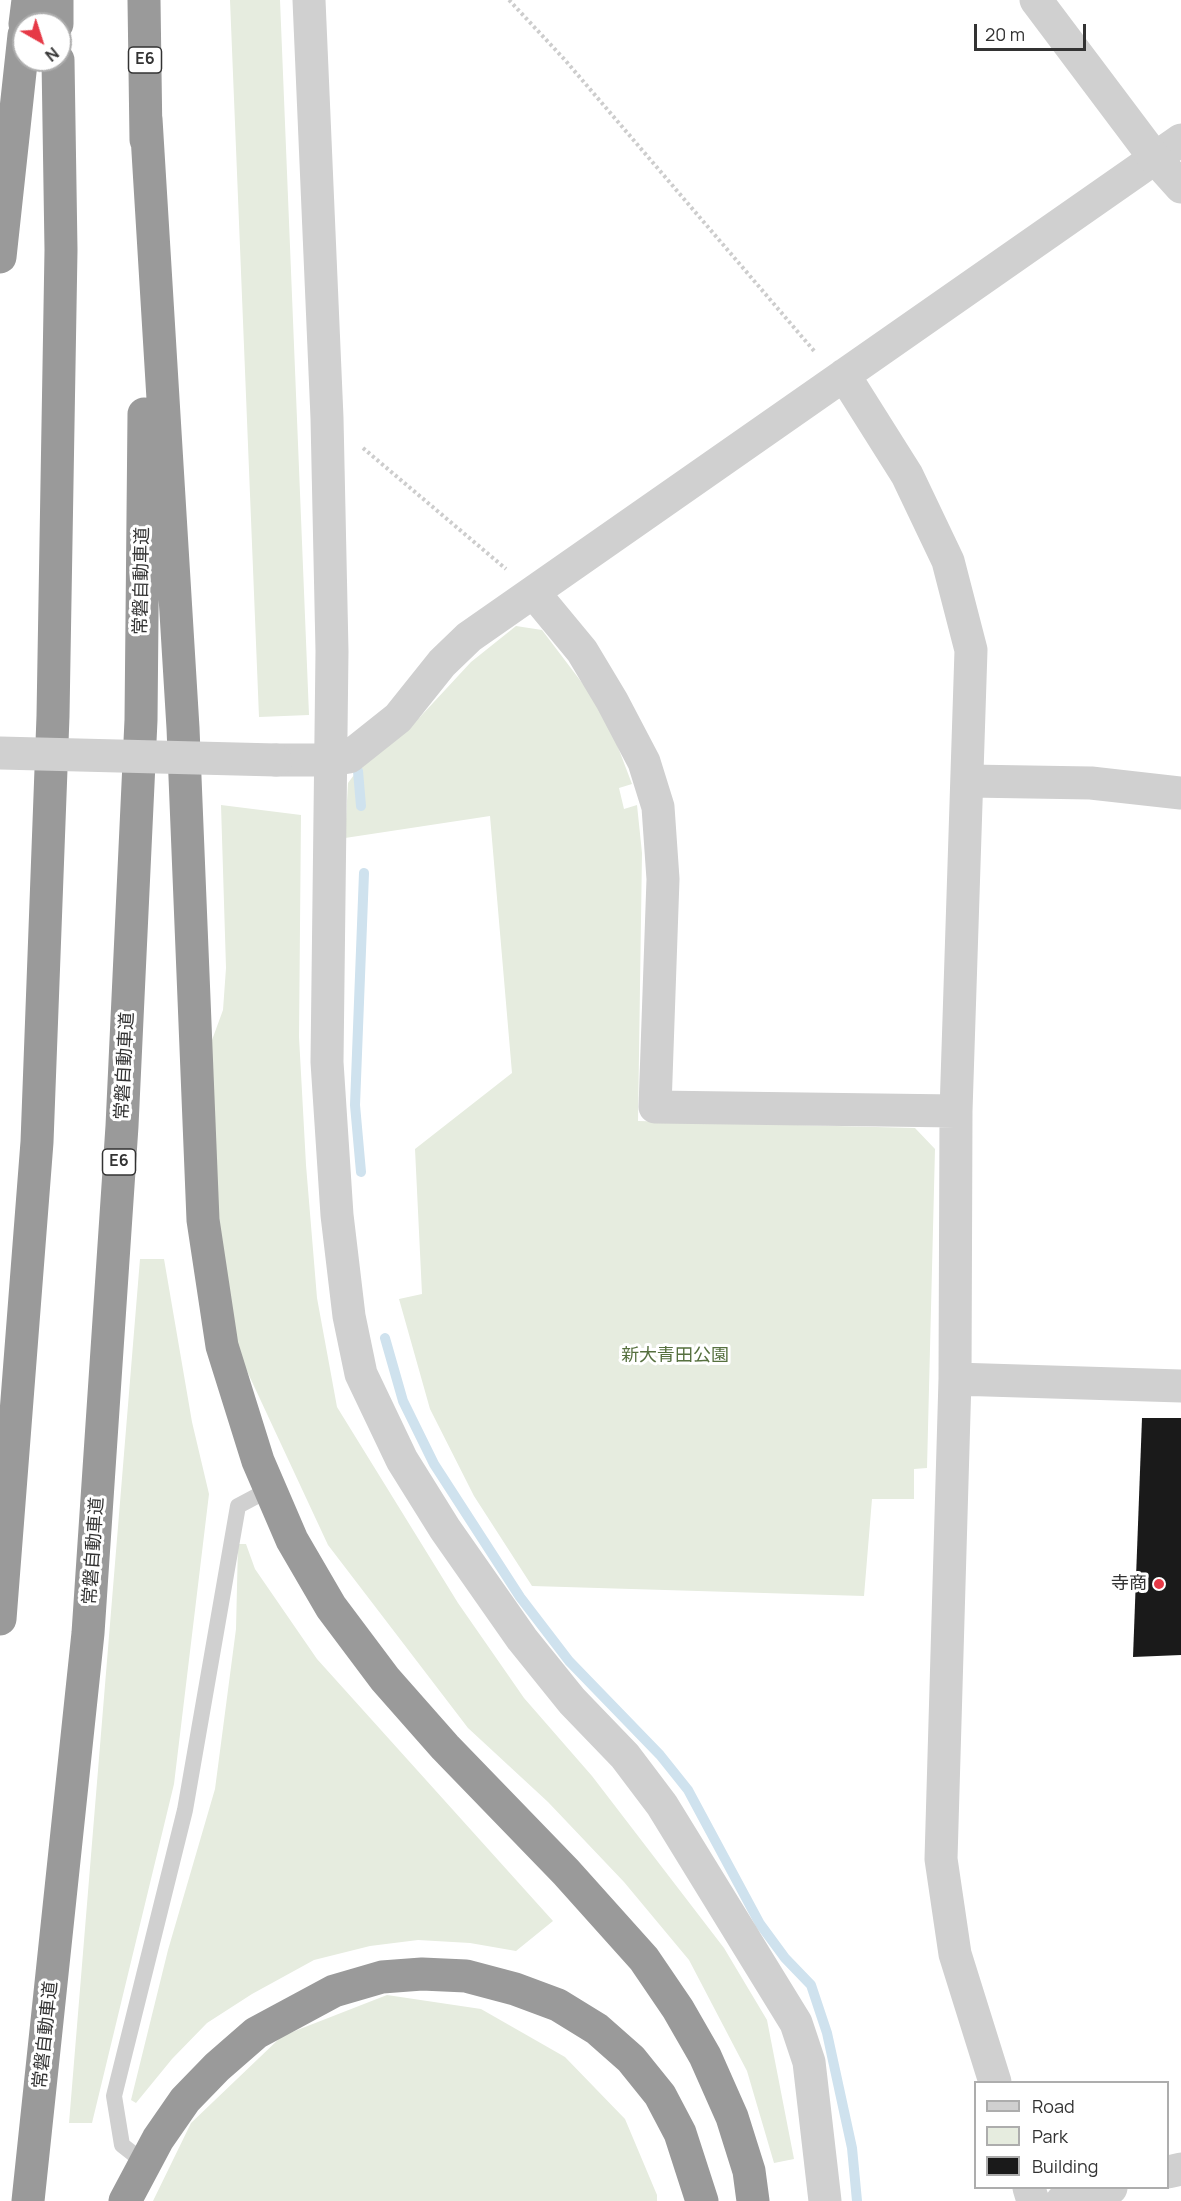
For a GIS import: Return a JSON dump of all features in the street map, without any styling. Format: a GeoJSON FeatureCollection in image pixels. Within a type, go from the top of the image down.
{"type":"FeatureCollection","features":[{"type":"Feature","properties":{"kind":"highway","name":"常磐自動車道"},"geometry":{"type":"LineString","coordinates":[[28,2201],[88,1633],[122,1126],[141,720],[146,119],[144,0]]}},
{"type":"Feature","properties":{"kind":"highway"},"geometry":{"type":"LineString","coordinates":[[0,257],[20,72]]}},
{"type":"Feature","properties":{"kind":"highway"},"geometry":{"type":"LineString","coordinates":[[0,1619],[37,1142],[53,716],[61,250],[58,72]]}},
{"type":"Feature","properties":{"kind":"highway"},"geometry":{"type":"LineString","coordinates":[[146,119],[183,728],[202,1220],[222,1346],[258,1461],[292,1540],[331,1607],[385,1679],[445,1747],[566,1872],[644,1959],[678,2009],[705,2056],[735,2128],[749,2171],[753,2201]]}},
{"type":"Feature","properties":{"kind":"highway"},"geometry":{"type":"LineString","coordinates":[[124,2201],[185,2100],[217,2067],[256,2033],[292,2011],[334,1991],[382,1977],[422,1974],[466,1976],[558,2005],[597,2029],[631,2059],[660,2094],[680,2133],[702,2201]]}},
{"type":"Feature","properties":{"kind":"street"},"geometry":{"type":"LineString","coordinates":[[309,0],[327,418],[332,651],[327,1062],[348,1316],[361,1374],[402,1460],[445,1529],[536,1657],[572,1701],[625,1756],[662,1804],[796,2023],[809,2062],[825,2201]]}},
{"type":"Feature","properties":{"kind":"street"},"geometry":{"type":"LineString","coordinates":[[1036,0],[1168,148],[1181,187]]}},
{"type":"Feature","properties":{"kind":"street"},"geometry":{"type":"LineString","coordinates":[[0,753],[276,760],[330,760],[349,757],[376,738],[398,718],[442,663],[469,638],[606,539],[1168,148]]}},
{"type":"Feature","properties":{"kind":"street"},"geometry":{"type":"LineString","coordinates":[[843,375],[907,475],[948,561],[971,650],[969,781],[956,1111],[955,1379],[941,1859],[955,1954],[995,2081]]}},
{"type":"Feature","properties":{"kind":"street"},"geometry":{"type":"LineString","coordinates":[[534,593],[582,651],[612,701],[644,762],[658,807],[663,879],[655,1107],[956,1111]]}},
{"type":"Feature","properties":{"kind":"street"},"geometry":{"type":"LineString","coordinates":[[969,781],[1091,783],[1181,793]]}},
{"type":"Feature","properties":{"kind":"street"},"geometry":{"type":"LineString","coordinates":[[955,1379],[1181,1386]]}},
{"type":"Feature","properties":{"kind":"street"},"geometry":{"type":"LineString","coordinates":[[1062,2201],[1104,2189]]}},
{"type":"Feature","properties":{"kind":"lane"},"geometry":{"type":"LineString","coordinates":[[145,2163],[122,2145],[114,2096],[185,1810],[238,1506],[270,1489]]}},
{"type":"Feature","properties":{"kind":"path"},"geometry":{"type":"LineString","coordinates":[[509,0],[565,60],[823,361],[843,375]]}},
{"type":"Feature","properties":{"kind":"path"},"geometry":{"type":"LineString","coordinates":[[327,418],[534,593]]}},
{"type":"Feature","properties":{"kind":"green space"},"geometry":{"type":"Polygon","coordinates":[[[230,0],[280,0],[309,715],[259,717],[230,0]]]}},
{"type":"Feature","properties":{"kind":"green space","name":"新大青田公園"},"geometry":{"type":"Polygon","coordinates":[[[516,626],[542,630],[592,696],[616,742],[632,784],[619,788],[624,809],[637,805],[642,853],[638,1121],[915,1128],[935,1149],[927,1468],[914,1469],[914,1499],[872,1499],[864,1596],[532,1586],[474,1496],[430,1409],[399,1299],[422,1294],[415,1149],[512,1073],[490,816],[345,838],[348,783],[365,760],[420,717],[471,662],[516,626]]]}},
{"type":"Feature","properties":{"kind":"green space"},"geometry":{"type":"Polygon","coordinates":[[[221,805],[301,815],[299,1037],[306,1165],[317,1298],[337,1407],[458,1603],[524,1698],[592,1776],[724,1948],[767,2020],[794,2159],[774,2163],[747,2071],[689,1960],[624,1882],[548,1802],[468,1728],[328,1545],[240,1356],[217,1259],[208,1051],[223,1010],[226,968],[221,805]]]}},
{"type":"Feature","properties":{"kind":"green space"},"geometry":{"type":"Polygon","coordinates":[[[140,1259],[164,1259],[192,1422],[209,1494],[174,1784],[92,2123],[69,2123],[140,1259]]]}},
{"type":"Feature","properties":{"kind":"green space"},"geometry":{"type":"Polygon","coordinates":[[[238,1544],[246,1544],[255,1569],[317,1659],[553,1921],[516,1951],[470,1943],[418,1940],[370,1946],[314,1960],[252,1994],[207,2023],[172,2059],[136,2103],[131,2100],[168,1950],[215,1789],[236,1629],[238,1544]]]}},
{"type":"Feature","properties":{"kind":"green space"},"geometry":{"type":"Polygon","coordinates":[[[387,1995],[481,2009],[565,2057],[625,2119],[657,2195],[657,2201],[153,2201],[191,2123],[282,2036],[387,1995]]]}},
{"type":"Feature","properties":{"kind":"building","name":"寺商"},"geometry":{"type":"Polygon","coordinates":[[[1142,1418],[1181,1418],[1181,1655],[1133,1657],[1142,1418]]]}},
{"type":"Feature","properties":{"kind":"waterway"},"geometry":{"type":"LineString","coordinates":[[358,771],[361,806]]}},
{"type":"Feature","properties":{"kind":"waterway"},"geometry":{"type":"LineString","coordinates":[[361,1172],[355,1105],[364,873]]}},
{"type":"Feature","properties":{"kind":"waterway"},"geometry":{"type":"LineString","coordinates":[[385,1338],[403,1401],[434,1464],[520,1597],[569,1661],[660,1755],[688,1790],[760,1924],[785,1958],[811,1985],[827,2033],[852,2148],[857,2201]]}},
{"type":"Feature","properties":{"kind":"place","name":"寺商"},"geometry":{"type":"Point","coordinates":[1159,1584]}}]}
